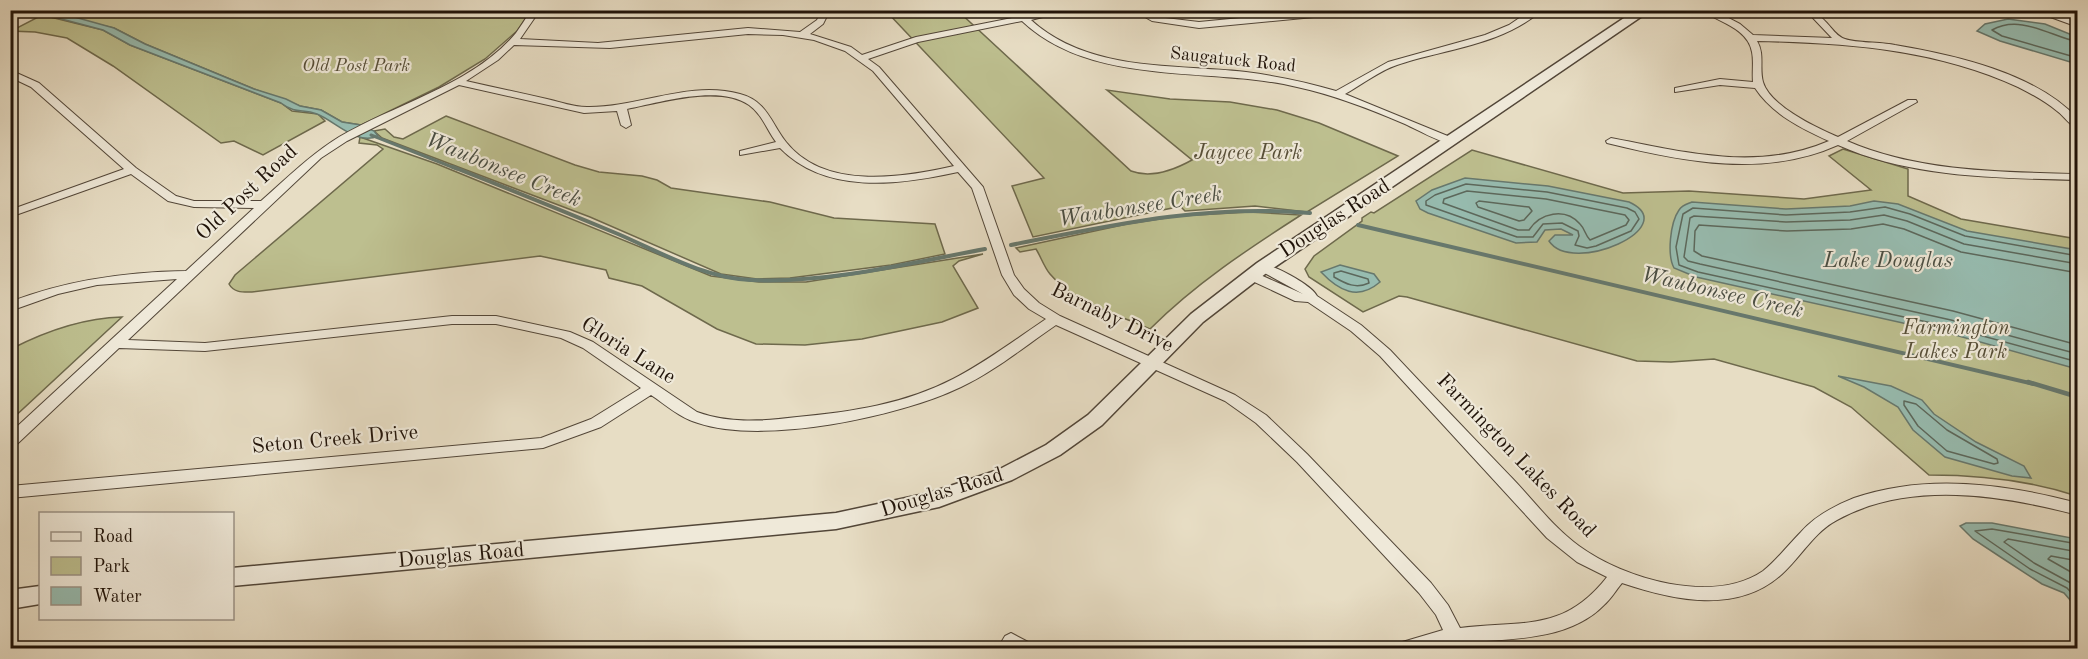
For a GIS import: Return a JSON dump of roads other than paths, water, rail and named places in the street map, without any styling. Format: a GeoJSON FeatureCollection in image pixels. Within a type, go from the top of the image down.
{"type":"FeatureCollection","features":[{"type":"Feature","properties":{"kind":"street","name":"Old Post Road"},"geometry":{"type":"LineString","coordinates":[[10,442],[316,156],[348,136],[457,82],[487,63],[513,42],[537,10]]}},
{"type":"Feature","properties":{"kind":"street"},"geometry":{"type":"LineString","coordinates":[[801,36],[820,22],[826,10]]}},
{"type":"Feature","properties":{"kind":"street","name":"Saugatuck Road"},"geometry":{"type":"LineString","coordinates":[[1015,10],[1048,37],[1097,57],[1155,69],[1274,79],[1336,94],[1451,141]]}},
{"type":"Feature","properties":{"kind":"street"},"geometry":{"type":"LineString","coordinates":[[863,58],[916,40],[1066,10]]}},
{"type":"Feature","properties":{"kind":"street"},"geometry":{"type":"LineString","coordinates":[[1137,10],[1155,19],[1199,25],[1275,23],[1355,10]]}},
{"type":"Feature","properties":{"kind":"street"},"geometry":{"type":"LineString","coordinates":[[1336,94],[1391,64],[1420,54],[1488,37],[1512,27],[1539,10]]}},
{"type":"Feature","properties":{"kind":"street","name":"Douglas Road"},"geometry":{"type":"LineString","coordinates":[[234,577],[836,521],[909,507],[981,485],[1053,450],[1095,420],[1197,318],[1257,272],[1646,10]]}},
{"type":"Feature","properties":{"kind":"street"},"geometry":{"type":"LineString","coordinates":[[1706,10],[1736,26],[1750,38],[1757,51],[1756,72],[1759,85],[1788,115],[1837,141],[1879,156],[1956,172],[2078,177]]}},
{"type":"Feature","properties":{"kind":"street"},"geometry":{"type":"LineString","coordinates":[[2035,10],[2078,24]]}},
{"type":"Feature","properties":{"kind":"street"},"geometry":{"type":"LineString","coordinates":[[1817,18],[1840,41]]}},
{"type":"Feature","properties":{"kind":"street","name":"Barnaby Drive"},"geometry":{"type":"LineString","coordinates":[[513,42],[611,45],[727,31],[770,32],[825,41],[863,58],[876,69],[977,187],[1008,274],[1034,306],[1055,320],[1230,398],[1261,419],[1280,435],[1425,588],[1442,610],[1459,643]]}},
{"type":"Feature","properties":{"kind":"street"},"geometry":{"type":"LineString","coordinates":[[1750,38],[1840,41],[1907,48],[1945,57],[2010,79],[2060,108],[2078,126]]}},
{"type":"Feature","properties":{"kind":"street"},"geometry":{"type":"LineString","coordinates":[[1420,54],[1432,62]]}},
{"type":"Feature","properties":{"kind":"street"},"geometry":{"type":"LineString","coordinates":[[10,73],[35,86],[162,193],[181,202],[262,205]]}},
{"type":"Feature","properties":{"kind":"street"},"geometry":{"type":"LineString","coordinates":[[10,85],[26,80]]}},
{"type":"Feature","properties":{"kind":"street"},"geometry":{"type":"LineString","coordinates":[[457,82],[566,108],[594,110],[699,93],[739,96],[760,107],[782,144],[794,156],[812,167],[848,177],[907,178],[962,168]]}},
{"type":"Feature","properties":{"kind":"street"},"geometry":{"type":"LineString","coordinates":[[1679,90],[1720,82],[1759,85]]}},
{"type":"Feature","properties":{"kind":"street"},"geometry":{"type":"LineString","coordinates":[[1611,141],[1703,157],[1761,160],[1803,155],[1837,141],[1912,102]]}},
{"type":"Feature","properties":{"kind":"street"},"geometry":{"type":"LineString","coordinates":[[621,107],[626,125]]}},
{"type":"Feature","properties":{"kind":"street"},"geometry":{"type":"LineString","coordinates":[[2060,108],[2078,108]]}},
{"type":"Feature","properties":{"kind":"street"},"geometry":{"type":"LineString","coordinates":[[744,153],[782,144]]}},
{"type":"Feature","properties":{"kind":"street"},"geometry":{"type":"LineString","coordinates":[[10,214],[132,170]]}},
{"type":"Feature","properties":{"kind":"street","name":"Farmington Lakes Road"},"geometry":{"type":"LineString","coordinates":[[1257,272],[1300,298],[1311,298],[1356,328],[1385,353],[1550,529],[1582,557],[1618,575],[1659,588],[1692,593],[1742,588],[1768,575],[1815,527],[1830,516],[1857,504],[1893,494],[1957,489],[2003,494],[2078,509]]}},
{"type":"Feature","properties":{"kind":"street"},"geometry":{"type":"LineString","coordinates":[[10,307],[49,292],[93,281],[139,275],[187,275]]}},
{"type":"Feature","properties":{"kind":"street","name":"Gloria Lane"},"geometry":{"type":"LineString","coordinates":[[116,344],[205,347],[449,320],[496,320],[565,335],[588,345],[650,389],[692,416],[709,423],[765,425],[862,415],[914,402],[978,372],[1055,320]]}},
{"type":"Feature","properties":{"kind":"street","name":"Seton Creek Drive"},"geometry":{"type":"LineString","coordinates":[[10,492],[543,443],[596,423],[650,389]]}},
{"type":"Feature","properties":{"kind":"street"},"geometry":{"type":"LineString","coordinates":[[1405,648],[1533,634],[1567,626],[1585,616],[1607,595],[1618,575]]}},
{"type":"Feature","properties":{"kind":"street"},"geometry":{"type":"LineString","coordinates":[[10,600],[39,595]]}},
{"type":"Feature","properties":{"kind":"water"},"geometry":{"type":"Polygon","coordinates":[[[11,11],[60,13],[114,28],[145,44],[254,89],[300,106],[321,110],[342,122],[361,125],[374,131],[378,136],[362,138],[354,135],[317,114],[291,109],[281,103],[130,45],[103,30],[54,17],[11,11]]]}},
{"type":"Feature","properties":{"kind":"water"},"geometry":{"type":"Polygon","coordinates":[[[2008,19],[2045,24],[2077,37],[2077,64],[2000,41],[1977,31],[1985,24],[2008,19]]]}},
{"type":"Feature","properties":{"kind":"water"},"geometry":{"type":"Polygon","coordinates":[[[1465,178],[1548,186],[1629,202],[1642,212],[1643,224],[1634,235],[1618,244],[1599,251],[1579,253],[1561,250],[1549,241],[1555,235],[1573,235],[1561,229],[1545,230],[1537,242],[1516,243],[1420,209],[1416,201],[1432,190],[1465,178]]]}},
{"type":"Feature","properties":{"kind":"water","name":"Lake Douglas"},"geometry":{"type":"Polygon","coordinates":[[[1874,201],[1898,204],[1967,231],[2077,250],[2077,369],[1948,333],[1696,277],[1674,268],[1672,262],[1670,247],[1673,223],[1680,208],[1692,202],[1786,209],[1850,206],[1874,201]]]}},
{"type":"Feature","properties":{"kind":"water"},"geometry":{"type":"Polygon","coordinates":[[[1340,265],[1374,274],[1380,282],[1364,291],[1342,289],[1321,272],[1340,265]]]}},
{"type":"Feature","properties":{"kind":"water"},"geometry":{"type":"Polygon","coordinates":[[[1838,376],[1891,386],[1922,400],[1934,414],[1976,442],[2024,466],[2031,478],[2012,476],[1945,457],[1913,430],[1898,407],[1864,387],[1838,376]]]}},
{"type":"Feature","properties":{"kind":"water"},"geometry":{"type":"Polygon","coordinates":[[[1966,523],[1992,523],[2077,539],[2077,608],[2064,593],[2042,584],[1973,539],[1960,526],[1966,523]]]}},
{"type":"Feature","properties":{"kind":"waterway","name":"Waubonsee Creek"},"geometry":{"type":"LineString","coordinates":[[371,135],[457,169]]}},
{"type":"Feature","properties":{"kind":"waterway","name":"Waubonsee Creek"},"geometry":{"type":"LineString","coordinates":[[453,167],[683,263],[734,278],[779,280],[838,276],[985,249]]}},
{"type":"Feature","properties":{"kind":"waterway","name":"Waubonsee Creek"},"geometry":{"type":"LineString","coordinates":[[1011,245],[1123,224],[1196,214],[1234,211],[1310,213]]}},
{"type":"Feature","properties":{"kind":"waterway","name":"Waubonsee Creek"},"geometry":{"type":"LineString","coordinates":[[1358,225],[2034,384]]}},
{"type":"Feature","properties":{"kind":"waterway","name":"Waubonsee Creek"},"geometry":{"type":"LineString","coordinates":[[2028,382],[2078,397]]}},
{"type":"Feature","properties":{"kind":"park label","name":"Old Post Park"},"geometry":{"type":"Point","coordinates":[356,66]}},
{"type":"Feature","properties":{"kind":"park label","name":"Jaycee Park"},"geometry":{"type":"Point","coordinates":[1248,153]}},
{"type":"Feature","properties":{"kind":"park label","name":"Farmington Lakes Park"},"geometry":{"type":"Point","coordinates":[1956,340]}}]}
